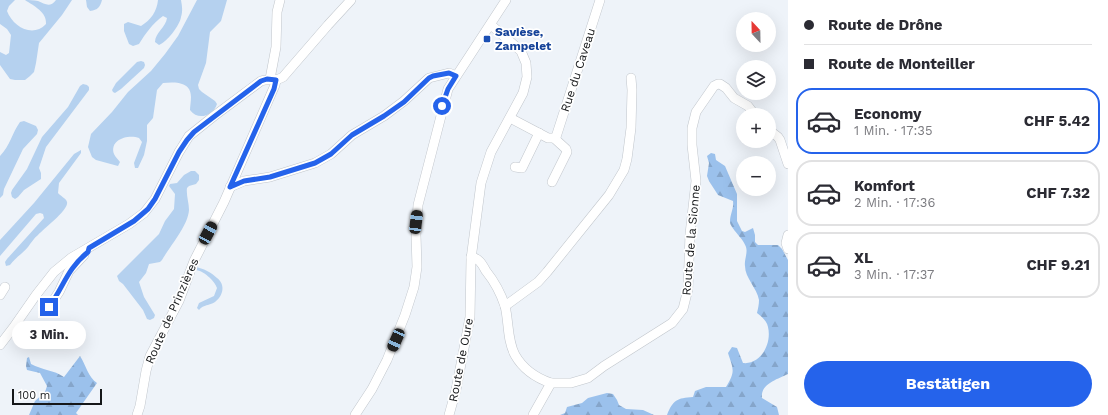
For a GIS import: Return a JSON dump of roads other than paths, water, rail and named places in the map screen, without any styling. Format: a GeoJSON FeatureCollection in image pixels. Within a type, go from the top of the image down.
{"type":"FeatureCollection","features":[{"type":"Feature","properties":{"kind":"street","name":"Route de Prinzières"},"geometry":{"type":"LineString","coordinates":[[137,415],[150,356],[174,311],[196,256],[230,187],[274,89],[273,80],[277,12],[280,0]]}},
{"type":"Feature","properties":{"kind":"street"},"geometry":{"type":"LineString","coordinates":[[0,345],[50,276],[67,261],[134,221],[148,209],[155,199],[179,152],[192,134],[258,83],[265,80],[273,80],[284,75],[351,0]]}},
{"type":"Feature","properties":{"kind":"street"},"geometry":{"type":"LineString","coordinates":[[355,415],[372,389],[387,360],[405,315],[414,287],[417,267],[416,235],[418,205],[448,89],[506,0]]}},
{"type":"Feature","properties":{"kind":"street","name":"Rue du Caveau"},"geometry":{"type":"LineString","coordinates":[[554,138],[557,135],[600,0]]}},
{"type":"Feature","properties":{"kind":"street","name":"Route de Oure"},"geometry":{"type":"LineString","coordinates":[[449,415],[456,390],[470,317],[471,257],[478,195],[491,152],[524,89],[527,77],[526,63],[521,51],[491,25]]}},
{"type":"Feature","properties":{"kind":"street"},"geometry":{"type":"LineString","coordinates":[[230,187],[244,181],[270,177],[315,163],[331,154],[352,135],[404,102],[429,78],[449,73],[456,76]]}},
{"type":"Feature","properties":{"kind":"street"},"geometry":{"type":"LineString","coordinates":[[504,306],[538,282],[547,272],[615,186],[624,170],[630,144],[632,103],[631,78]]}},
{"type":"Feature","properties":{"kind":"street","name":"Route de la Sionne"},"geometry":{"type":"LineString","coordinates":[[551,384],[571,383],[588,378],[658,333],[679,316],[683,309],[688,289],[690,234],[696,181],[692,135],[696,112],[714,86],[718,84],[726,88],[734,98],[750,108]]}},
{"type":"Feature","properties":{"kind":"street"},"geometry":{"type":"LineString","coordinates":[[510,118],[548,138],[554,138],[566,149],[567,152],[552,182]]}},
{"type":"Feature","properties":{"kind":"street"},"geometry":{"type":"LineString","coordinates":[[515,167],[522,168],[539,133]]}},
{"type":"Feature","properties":{"kind":"street"},"geometry":{"type":"LineString","coordinates":[[776,135],[780,140],[788,164]]}},
{"type":"Feature","properties":{"kind":"street"},"geometry":{"type":"LineString","coordinates":[[788,235],[786,242],[788,249]]}},
{"type":"Feature","properties":{"kind":"street"},"geometry":{"type":"LineString","coordinates":[[45,312],[59,292],[69,271],[88,252],[89,248]]}},
{"type":"Feature","properties":{"kind":"street"},"geometry":{"type":"LineString","coordinates":[[471,257],[477,258],[491,277],[499,292],[504,306],[510,341],[514,354],[529,371],[540,379],[551,384],[533,415]]}},
{"type":"Feature","properties":{"kind":"street"},"geometry":{"type":"LineString","coordinates":[[0,295],[5,287]]}},
{"type":"Feature","properties":{"kind":"place","name":"Savièse, Zampelet"},"geometry":{"type":"Point","coordinates":[487,39]}}]}
